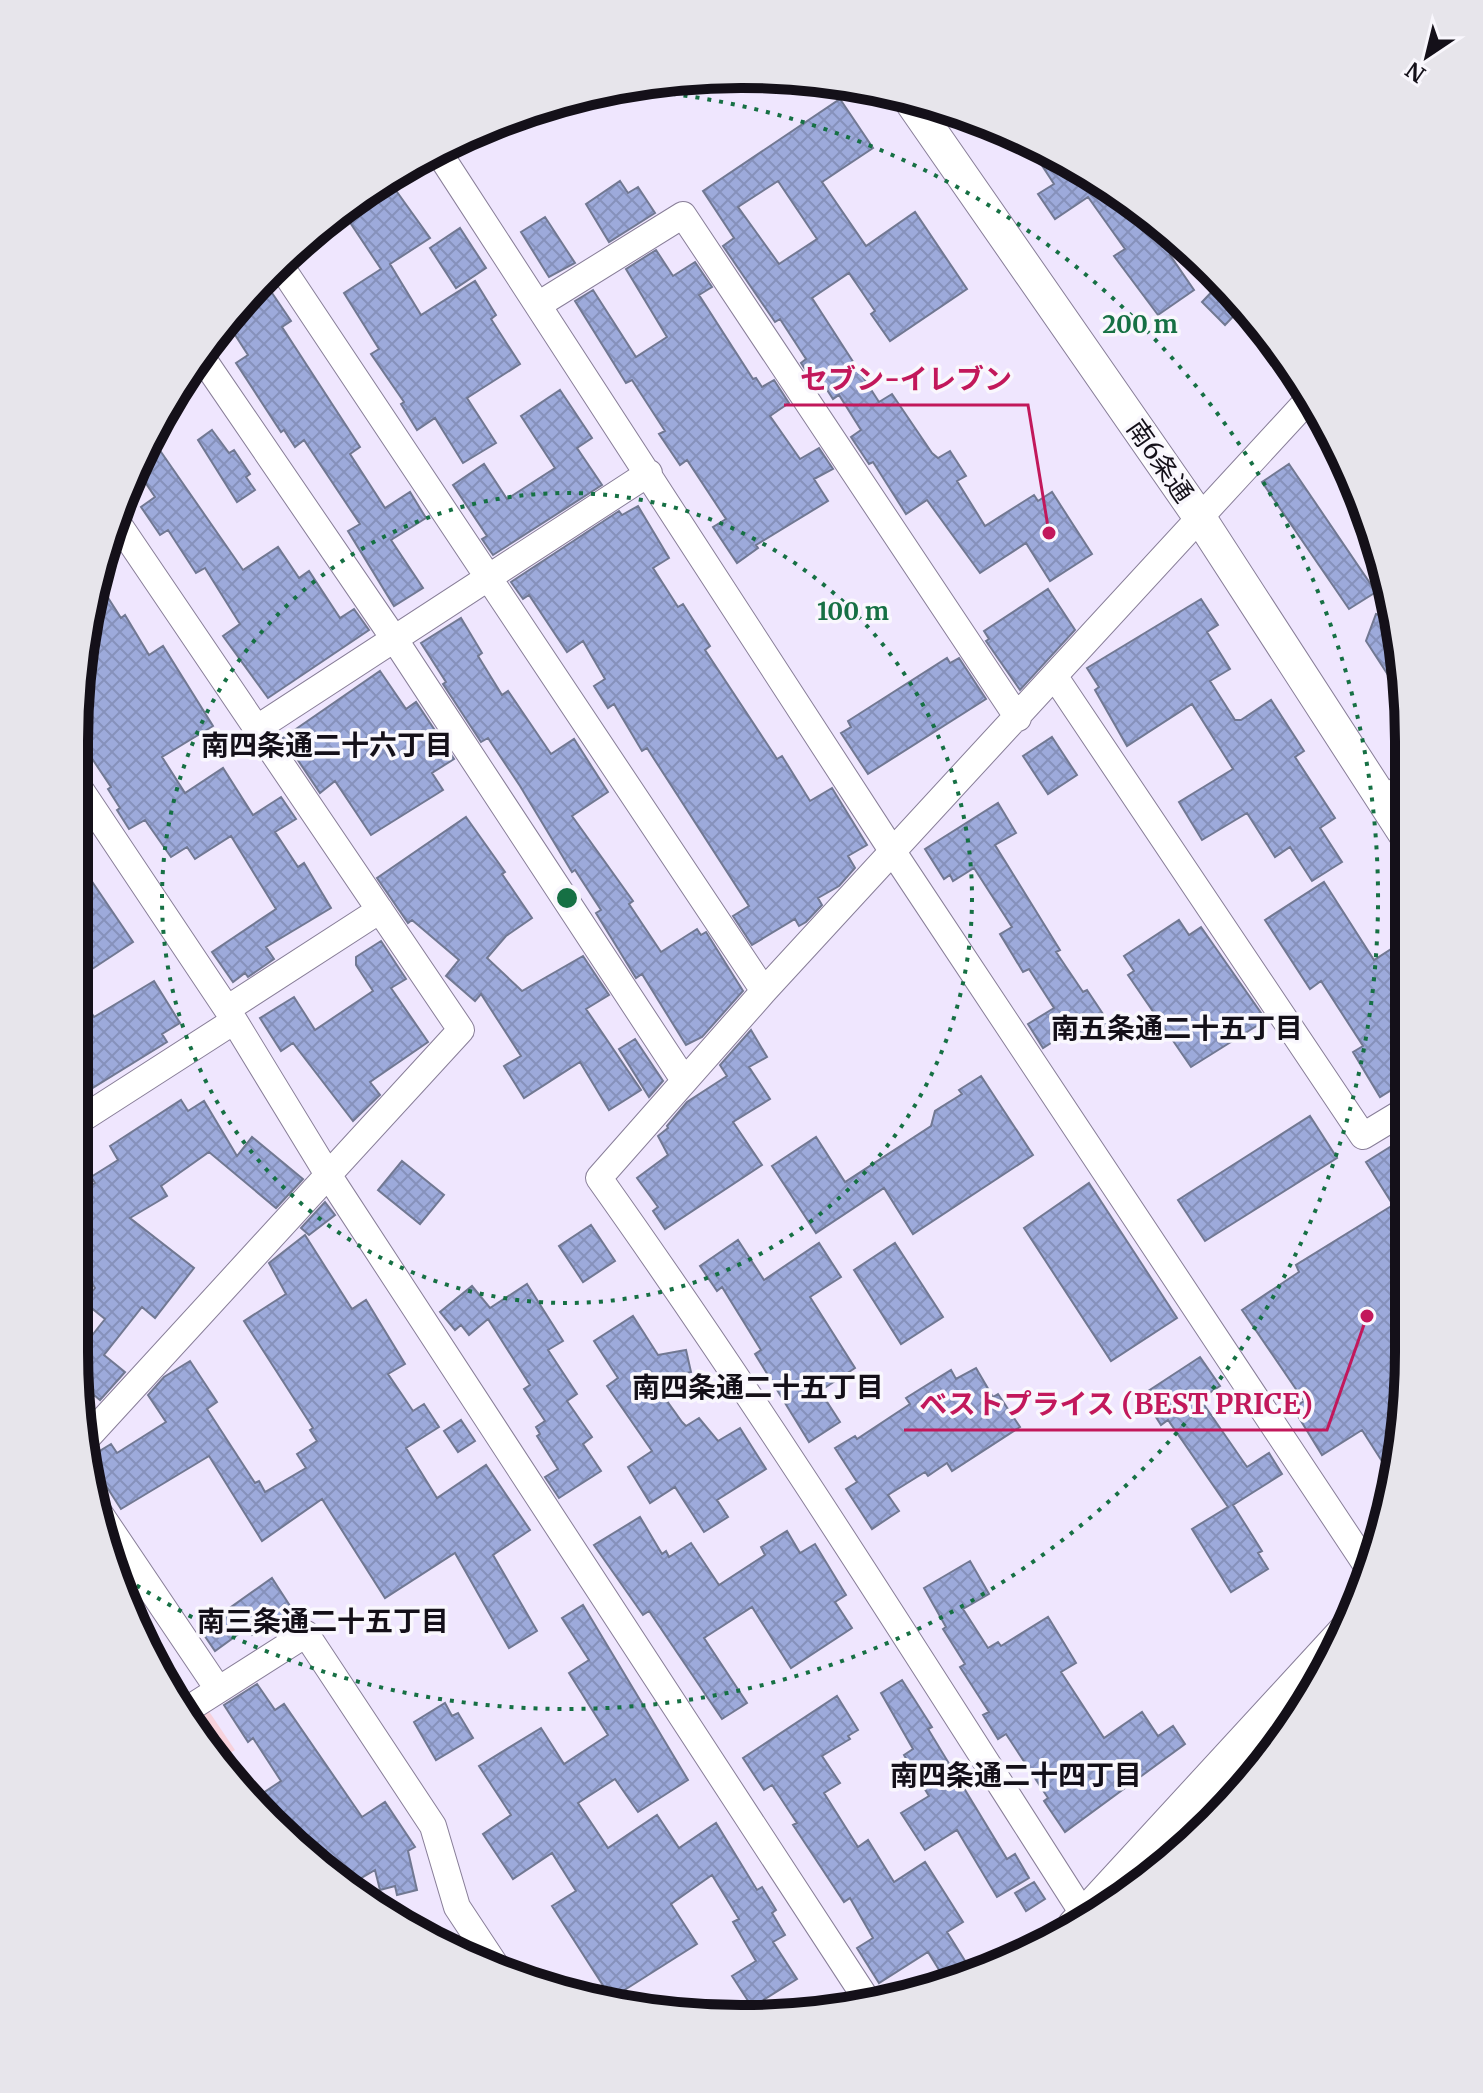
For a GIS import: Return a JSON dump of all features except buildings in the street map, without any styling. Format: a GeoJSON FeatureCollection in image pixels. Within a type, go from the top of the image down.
{"type":"FeatureCollection","features":[{"type":"Feature","properties":{"kind":"street","name":"南6条通"},"geometry":{"type":"LineString","coordinates":[[918,112],[1393,793]]}},
{"type":"Feature","properties":{"kind":"street"},"geometry":{"type":"LineString","coordinates":[[443,160],[893,852],[1361,1558]]}},
{"type":"Feature","properties":{"kind":"street"},"geometry":{"type":"LineString","coordinates":[[538,305],[683,215],[1018,718]]}},
{"type":"Feature","properties":{"kind":"street"},"geometry":{"type":"LineString","coordinates":[[285,273],[764,991]]}},
{"type":"Feature","properties":{"kind":"street"},"geometry":{"type":"LineString","coordinates":[[207,365],[393,637],[684,1080]]}},
{"type":"Feature","properties":{"kind":"street"},"geometry":{"type":"LineString","coordinates":[[1075,1913],[855,1558],[599,1178],[764,991],[1302,407]]}},
{"type":"Feature","properties":{"kind":"street"},"geometry":{"type":"LineString","coordinates":[[256,729],[649,473]]}},
{"type":"Feature","properties":{"kind":"street"},"geometry":{"type":"LineString","coordinates":[[93,1431],[461,1030],[123,531]]}},
{"type":"Feature","properties":{"kind":"street"},"geometry":{"type":"LineString","coordinates":[[1055,677],[1363,1136],[1395,1117]]}},
{"type":"Feature","properties":{"kind":"street"},"geometry":{"type":"LineString","coordinates":[[88,801],[230,1015],[327,1173],[863,1993]]}},
{"type":"Feature","properties":{"kind":"street"},"geometry":{"type":"LineString","coordinates":[[88,1110],[380,910]]}},
{"type":"Feature","properties":{"kind":"street"},"geometry":{"type":"LineString","coordinates":[[115,1536],[218,1689]]}},
{"type":"Feature","properties":{"kind":"street"},"geometry":{"type":"LineString","coordinates":[[193,1706],[306,1634],[433,1826],[457,1907],[488,1954]]}},
{"type":"Feature","properties":{"kind":"street"},"geometry":{"type":"LineString","coordinates":[[1098,1899],[1317,1661]]}},
{"type":"Feature","properties":{"kind":"shaded area"},"geometry":{"type":"Polygon","coordinates":[[[208,1710],[235,1750],[227,1754],[199,1716],[208,1710]]]}},
{"type":"Feature","properties":{"kind":"place","name":"セブン-イレブン"},"geometry":{"type":"Point","coordinates":[1049,533]}},
{"type":"Feature","properties":{"kind":"place","name":"ベストプライス (BEST PRICE)"},"geometry":{"type":"Point","coordinates":[1367,1316]}},
{"type":"Feature","properties":{"kind":"district","name":"南四条通二十六丁目"},"geometry":{"type":"Point","coordinates":[327,745]}},
{"type":"Feature","properties":{"kind":"district","name":"南五条通二十五丁目"},"geometry":{"type":"Point","coordinates":[1177,1028]}},
{"type":"Feature","properties":{"kind":"district","name":"南四条通二十五丁目"},"geometry":{"type":"Point","coordinates":[758,1387]}},
{"type":"Feature","properties":{"kind":"district","name":"南三条通二十五丁目"},"geometry":{"type":"Point","coordinates":[323,1621]}},
{"type":"Feature","properties":{"kind":"district","name":"南四条通二十四丁目"},"geometry":{"type":"Point","coordinates":[1016,1775]}}]}
